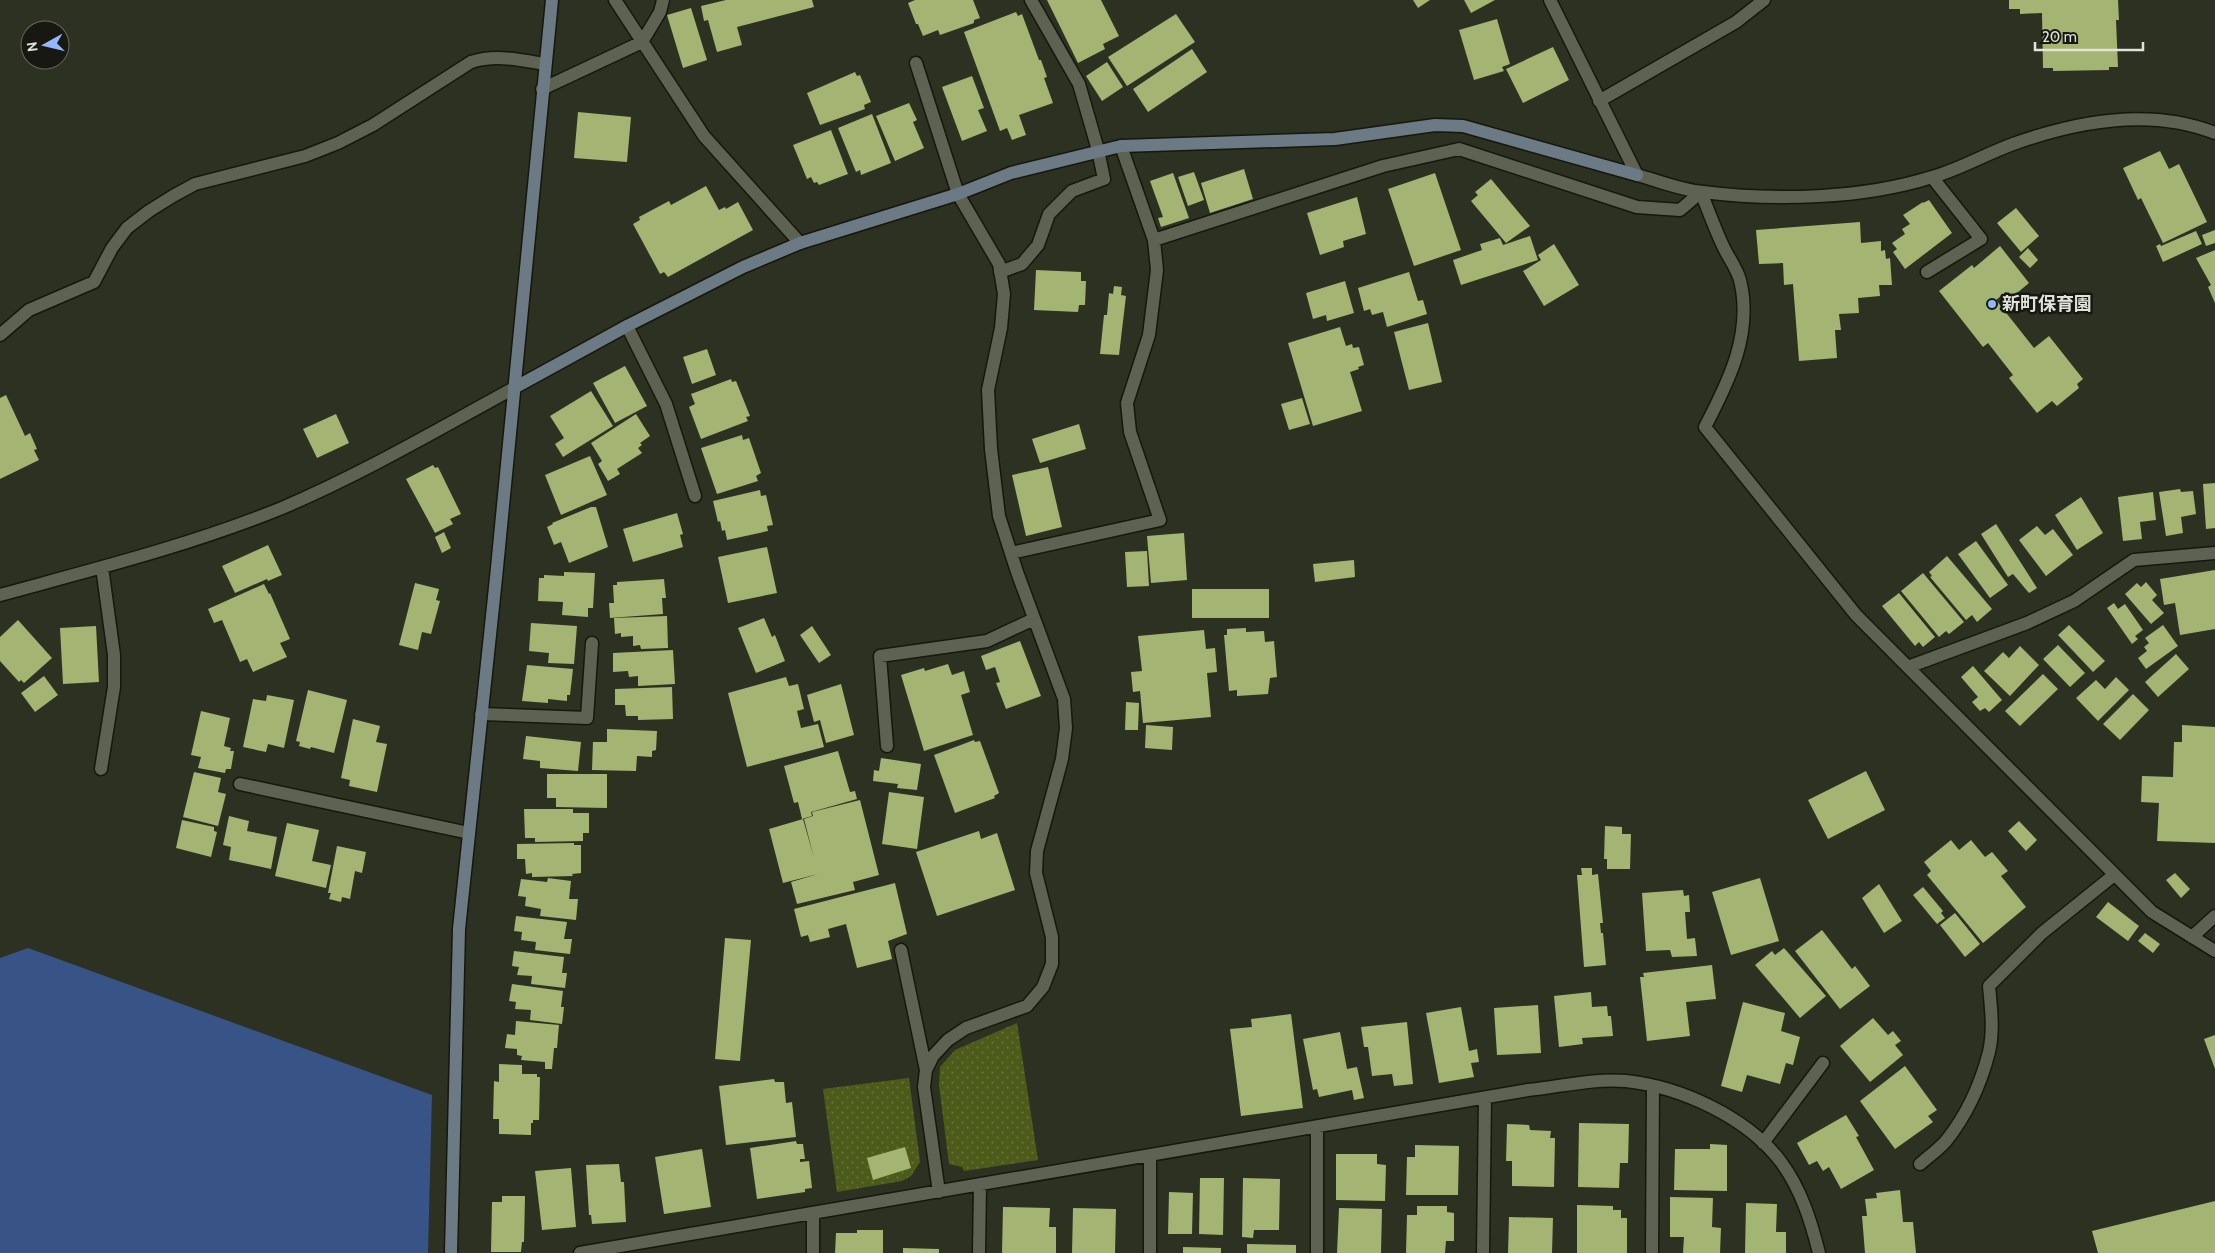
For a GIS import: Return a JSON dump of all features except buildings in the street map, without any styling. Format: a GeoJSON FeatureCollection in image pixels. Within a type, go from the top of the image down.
{"type":"FeatureCollection","features":[{"type":"Feature","properties":{"kind":"street"},"geometry":{"type":"LineString","coordinates":[[451,1253],[459,929],[552,0]]}},
{"type":"Feature","properties":{"kind":"street"},"geometry":{"type":"LineString","coordinates":[[615,0],[704,136],[800,243]]}},
{"type":"Feature","properties":{"kind":"street"},"geometry":{"type":"LineString","coordinates":[[542,89],[642,42],[660,12],[663,0]]}},
{"type":"Feature","properties":{"kind":"street"},"geometry":{"type":"LineString","coordinates":[[1000,272],[1022,264],[1038,245],[1049,214],[1072,191],[1104,179],[1080,84],[1031,0]]}},
{"type":"Feature","properties":{"kind":"street"},"geometry":{"type":"LineString","coordinates":[[1550,0],[1599,101],[1638,175]]}},
{"type":"Feature","properties":{"kind":"street"},"geometry":{"type":"LineString","coordinates":[[1599,101],[1736,22],[1764,0]]}},
{"type":"Feature","properties":{"kind":"street"},"geometry":{"type":"LineString","coordinates":[[0,336],[29,310],[94,282],[112,248],[127,228],[149,211],[195,184],[305,156],[338,144],[373,125],[471,62],[486,57],[503,57],[546,64]]}},
{"type":"Feature","properties":{"kind":"street"},"geometry":{"type":"LineString","coordinates":[[916,63],[958,194],[999,264],[1004,294],[1000,328],[988,390],[991,449],[999,516],[1010,553],[1064,699],[1066,728],[1062,759],[1037,851],[1036,873],[1052,937],[1052,964],[1043,987],[1026,1006],[966,1028],[948,1040],[933,1056],[926,1070]]}},
{"type":"Feature","properties":{"kind":"street"},"geometry":{"type":"LineString","coordinates":[[0,596],[197,539],[289,504],[356,475],[627,326],[743,267],[800,243],[958,194],[1011,173],[1098,150],[1121,146],[1335,139],[1435,125],[1471,128],[1701,192],[1777,197],[1864,191],[1932,177],[2016,143],[2066,128],[2101,122],[2143,119],[2176,121],[2215,133]]}},
{"type":"Feature","properties":{"kind":"street"},"geometry":{"type":"LineString","coordinates":[[1010,553],[1160,520],[1130,432],[1127,403],[1149,335],[1157,270],[1154,240],[1121,146]]}},
{"type":"Feature","properties":{"kind":"street"},"geometry":{"type":"LineString","coordinates":[[1154,240],[1383,166],[1459,149],[1637,207],[1680,210],[1701,192]]}},
{"type":"Feature","properties":{"kind":"street"},"geometry":{"type":"LineString","coordinates":[[1927,272],[1981,239],[1932,177]]}},
{"type":"Feature","properties":{"kind":"street"},"geometry":{"type":"LineString","coordinates":[[1701,192],[1723,246],[1740,280],[1744,321],[1738,353],[1726,386],[1705,427],[1856,615],[2152,912],[2215,951]]}},
{"type":"Feature","properties":{"kind":"street"},"geometry":{"type":"LineString","coordinates":[[627,326],[666,404],[695,496]]}},
{"type":"Feature","properties":{"kind":"street"},"geometry":{"type":"LineString","coordinates":[[1908,667],[2027,624],[2074,601],[2134,560],[2215,553]]}},
{"type":"Feature","properties":{"kind":"street"},"geometry":{"type":"LineString","coordinates":[[100,769],[114,687],[114,655],[102,568]]}},
{"type":"Feature","properties":{"kind":"street"},"geometry":{"type":"LineString","coordinates":[[887,746],[880,656],[987,641],[1034,619]]}},
{"type":"Feature","properties":{"kind":"street"},"geometry":{"type":"LineString","coordinates":[[481,714],[587,718],[592,643]]}},
{"type":"Feature","properties":{"kind":"street"},"geometry":{"type":"LineString","coordinates":[[240,784],[468,833]]}},
{"type":"Feature","properties":{"kind":"street"},"geometry":{"type":"LineString","coordinates":[[1920,1164],[1945,1142],[1965,1114],[1978,1083],[1989,1050],[1992,1017],[1989,986],[2042,933],[2114,875]]}},
{"type":"Feature","properties":{"kind":"street"},"geometry":{"type":"LineString","coordinates":[[2192,937],[2215,916]]}},
{"type":"Feature","properties":{"kind":"street"},"geometry":{"type":"LineString","coordinates":[[901,950],[926,1070],[924,1087],[940,1192]]}},
{"type":"Feature","properties":{"kind":"street"},"geometry":{"type":"LineString","coordinates":[[1763,1143],[1823,1063]]}},
{"type":"Feature","properties":{"kind":"street"},"geometry":{"type":"LineString","coordinates":[[580,1253],[641,1248],[813,1213],[1485,1098],[1599,1082],[1625,1081],[1664,1088],[1703,1102],[1739,1124],[1763,1143],[1781,1162],[1800,1194],[1812,1225],[1819,1253]]}},
{"type":"Feature","properties":{"kind":"street"},"geometry":{"type":"LineString","coordinates":[[1652,1253],[1653,1086]]}},
{"type":"Feature","properties":{"kind":"street"},"geometry":{"type":"LineString","coordinates":[[1483,1253],[1485,1098]]}},
{"type":"Feature","properties":{"kind":"street"},"geometry":{"type":"LineString","coordinates":[[1317,1127],[1317,1253]]}},
{"type":"Feature","properties":{"kind":"street"},"geometry":{"type":"LineString","coordinates":[[1150,1156],[1150,1253]]}},
{"type":"Feature","properties":{"kind":"street"},"geometry":{"type":"LineString","coordinates":[[979,1253],[980,1185]]}},
{"type":"Feature","properties":{"kind":"street"},"geometry":{"type":"LineString","coordinates":[[813,1213],[813,1253]]}},
{"type":"Feature","properties":{"kind":"green space"},"geometry":{"type":"Polygon","coordinates":[[[1017,1023],[1038,1160],[964,1171],[962,1167],[949,1164],[939,1085],[940,1067],[955,1050],[1017,1023]]]}},
{"type":"Feature","properties":{"kind":"green space"},"geometry":{"type":"Polygon","coordinates":[[[909,1078],[920,1162],[911,1176],[902,1181],[837,1192],[823,1089],[909,1078]]]}},
{"type":"Feature","properties":{"kind":"water"},"geometry":{"type":"Polygon","coordinates":[[[28,948],[432,1095],[428,1253],[0,1253],[0,958],[28,948]]]}},
{"type":"Feature","properties":{"kind":"place","name":"新町保育園"},"geometry":{"type":"Point","coordinates":[1992,304]}}]}
